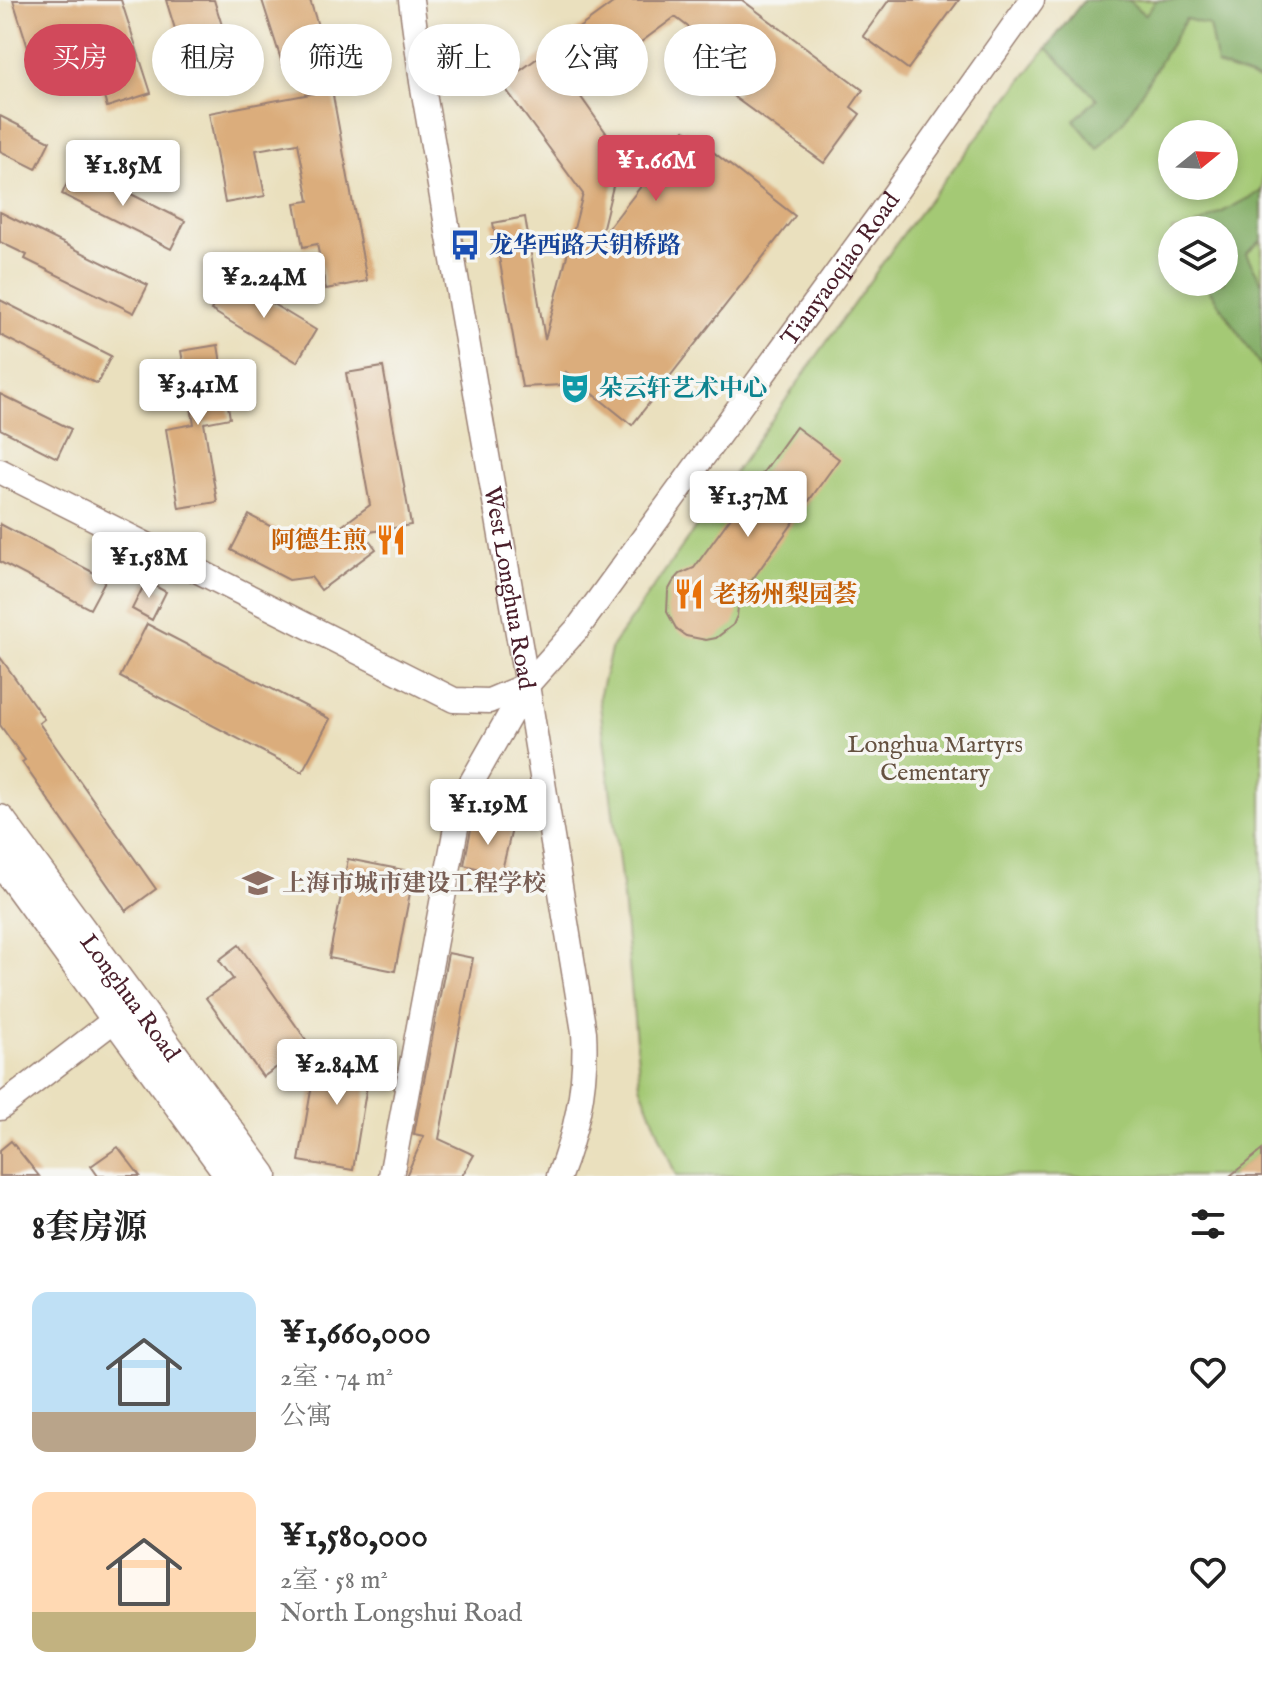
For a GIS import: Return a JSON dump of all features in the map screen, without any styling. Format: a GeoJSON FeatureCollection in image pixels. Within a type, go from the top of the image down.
{"type":"FeatureCollection","features":[{"type":"Feature","properties":{"kind":"main road","name":"Longhua Road"},"geometry":{"type":"LineString","coordinates":[[0,820],[231,1176]]}},
{"type":"Feature","properties":{"kind":"main road","name":"Longhua Road"},"geometry":{"type":"LineString","coordinates":[[0,859],[262,1176]]}},
{"type":"Feature","properties":{"kind":"street","name":"West Longhua Road"},"geometry":{"type":"LineString","coordinates":[[411,0],[422,82],[584,1032],[584,1077],[567,1172]]}},
{"type":"Feature","properties":{"kind":"street","name":"Tianyaoqiao Road"},"geometry":{"type":"LineString","coordinates":[[527,685],[578,628],[1032,0]]}},
{"type":"Feature","properties":{"kind":"street"},"geometry":{"type":"LineString","coordinates":[[0,471],[454,700],[489,701],[527,685]]}},
{"type":"Feature","properties":{"kind":"street"},"geometry":{"type":"LineString","coordinates":[[391,1176],[461,801],[527,685]]}},
{"type":"Feature","properties":{"kind":"street"},"geometry":{"type":"LineString","coordinates":[[0,1108],[126,1011]]}},
{"type":"Feature","properties":{"kind":"green space","name":"Longhua Martyrs Cementary"},"geometry":{"type":"Polygon","coordinates":[[[1084,0],[1262,0],[1262,1151],[1231,1176],[676,1176],[640,1085],[622,887],[599,697],[612,646],[908,227],[1084,0]]]}},
{"type":"Feature","properties":{"kind":"green space"},"geometry":{"type":"Polygon","coordinates":[[[1084,0],[1128,0],[1145,15],[1156,0],[1262,0],[1262,81],[1217,65],[1209,25],[1186,19],[1124,121],[1098,149],[1074,120],[1097,99],[1047,48],[1084,0]]]}},
{"type":"Feature","properties":{"kind":"green space"},"geometry":{"type":"Polygon","coordinates":[[[1262,188],[1262,240],[1246,254],[1262,283],[1262,368],[1213,296],[1238,296],[1238,216],[1215,216],[1260,192],[1262,188]]]}},
{"type":"Feature","properties":{"kind":"building"},"geometry":{"type":"Polygon","coordinates":[[[13,0],[121,0],[129,24],[24,24],[24,35],[13,0]]]}},
{"type":"Feature","properties":{"kind":"building"},"geometry":{"type":"Polygon","coordinates":[[[166,0],[214,0],[222,24],[173,24],[166,0]]]}},
{"type":"Feature","properties":{"kind":"building"},"geometry":{"type":"Polygon","coordinates":[[[262,0],[310,0],[317,24],[280,24],[280,57],[262,0]]]}},
{"type":"Feature","properties":{"kind":"building"},"geometry":{"type":"Polygon","coordinates":[[[617,0],[742,0],[774,24],[684,24],[675,17],[648,37],[648,24],[584,24],[617,0]]]}},
{"type":"Feature","properties":{"kind":"building"},"geometry":{"type":"Polygon","coordinates":[[[889,0],[959,0],[908,69],[863,36],[889,0]]]}},
{"type":"Feature","properties":{"kind":"building"},"geometry":{"type":"Polygon","coordinates":[[[776,25],[863,90],[851,107],[860,114],[824,163],[734,97],[776,96],[776,25]]]}},
{"type":"Feature","properties":{"kind":"building"},"geometry":{"type":"Polygon","coordinates":[[[136,46],[151,93],[107,107],[104,96],[136,96],[136,46]]]}},
{"type":"Feature","properties":{"kind":"building"},"geometry":{"type":"Polygon","coordinates":[[[536,59],[536,96],[580,96],[621,154],[600,239],[685,130],[795,216],[632,425],[566,372],[563,385],[522,387],[493,223],[525,217],[545,340],[583,194],[511,96],[520,96],[520,71],[536,59]]]}},
{"type":"Feature","properties":{"kind":"building"},"geometry":{"type":"Polygon","coordinates":[[[300,96],[333,96],[367,281],[326,289],[317,244],[303,247],[295,203],[309,201],[298,143],[256,150],[265,196],[225,203],[209,113],[300,96]]]}},
{"type":"Feature","properties":{"kind":"building"},"geometry":{"type":"Polygon","coordinates":[[[0,116],[50,141],[36,169],[0,151],[0,116]]]}},
{"type":"Feature","properties":{"kind":"building"},"geometry":{"type":"Polygon","coordinates":[[[75,166],[185,221],[171,249],[62,194],[75,166]]]}},
{"type":"Feature","properties":{"kind":"building"},"geometry":{"type":"Polygon","coordinates":[[[0,212],[148,285],[134,313],[25,259],[27,255],[0,242],[0,212]]]}},
{"type":"Feature","properties":{"kind":"building"},"geometry":{"type":"Polygon","coordinates":[[[230,278],[316,330],[297,362],[211,310],[230,278]]]}},
{"type":"Feature","properties":{"kind":"building"},"geometry":{"type":"Polygon","coordinates":[[[0,300],[111,356],[97,384],[0,335],[0,300]]]}},
{"type":"Feature","properties":{"kind":"building"},"geometry":{"type":"Polygon","coordinates":[[[218,345],[230,418],[204,423],[217,502],[179,508],[166,429],[194,424],[181,351],[218,345]]]}},
{"type":"Feature","properties":{"kind":"building"},"geometry":{"type":"Polygon","coordinates":[[[383,367],[411,525],[364,533],[376,549],[321,590],[311,577],[289,580],[231,550],[249,515],[312,548],[370,505],[346,373],[383,367]]]}},
{"type":"Feature","properties":{"kind":"building"},"geometry":{"type":"Polygon","coordinates":[[[0,394],[71,429],[57,458],[0,429],[0,394]]]}},
{"type":"Feature","properties":{"kind":"building"},"geometry":{"type":"Polygon","coordinates":[[[796,427],[839,459],[739,598],[733,625],[716,638],[706,640],[686,636],[677,630],[667,612],[668,591],[680,574],[694,568],[796,427]]]}},
{"type":"Feature","properties":{"kind":"building"},"geometry":{"type":"Polygon","coordinates":[[[0,524],[106,579],[90,609],[0,562],[0,524]]]}},
{"type":"Feature","properties":{"kind":"building"},"geometry":{"type":"Polygon","coordinates":[[[146,581],[166,592],[152,620],[132,609],[146,581]]]}},
{"type":"Feature","properties":{"kind":"building"},"geometry":{"type":"Polygon","coordinates":[[[147,624],[330,719],[302,772],[120,677],[147,624]]]}},
{"type":"Feature","properties":{"kind":"building"},"geometry":{"type":"Polygon","coordinates":[[[0,657],[44,719],[39,723],[156,889],[126,911],[22,762],[25,760],[0,725],[0,657]]]}},
{"type":"Feature","properties":{"kind":"building"},"geometry":{"type":"Polygon","coordinates":[[[473,819],[512,829],[501,874],[464,865],[473,819]]]}},
{"type":"Feature","properties":{"kind":"building"},"geometry":{"type":"Polygon","coordinates":[[[348,859],[414,872],[395,971],[329,958],[348,859]]]}},
{"type":"Feature","properties":{"kind":"building"},"geometry":{"type":"Polygon","coordinates":[[[239,945],[309,1044],[263,1077],[206,998],[233,979],[219,960],[239,945]]]}},
{"type":"Feature","properties":{"kind":"building"},"geometry":{"type":"Polygon","coordinates":[[[448,953],[473,958],[439,1139],[474,1155],[462,1176],[406,1176],[424,1136],[414,1134],[448,953]]]}},
{"type":"Feature","properties":{"kind":"building"},"geometry":{"type":"Polygon","coordinates":[[[345,1044],[373,1049],[353,1170],[299,1161],[316,1061],[345,1044]]]}},
{"type":"Feature","properties":{"kind":"building"},"geometry":{"type":"Polygon","coordinates":[[[11,1141],[39,1176],[0,1176],[0,1150],[11,1141]]]}},
{"type":"Feature","properties":{"kind":"building"},"geometry":{"type":"Polygon","coordinates":[[[118,1147],[140,1176],[98,1176],[91,1166],[118,1147]]]}},
{"type":"Feature","properties":{"kind":"building"},"geometry":{"type":"Polygon","coordinates":[[[1262,1150],[1262,1176],[1230,1176],[1262,1150]]]}},
{"type":"Feature","properties":{"kind":"place","name":"龙华西路天钥桥路"},"geometry":{"type":"Point","coordinates":[465,245]}},
{"type":"Feature","properties":{"kind":"place","name":"朵云轩艺术中心"},"geometry":{"type":"Point","coordinates":[575,388]}},
{"type":"Feature","properties":{"kind":"place","name":"阿德生煎"},"geometry":{"type":"Point","coordinates":[391,540]}},
{"type":"Feature","properties":{"kind":"place","name":"老扬州梨园荟"},"geometry":{"type":"Point","coordinates":[689,594]}},
{"type":"Feature","properties":{"kind":"place","name":"上海市城市建设工程学校"},"geometry":{"type":"Point","coordinates":[258,883]}}]}
